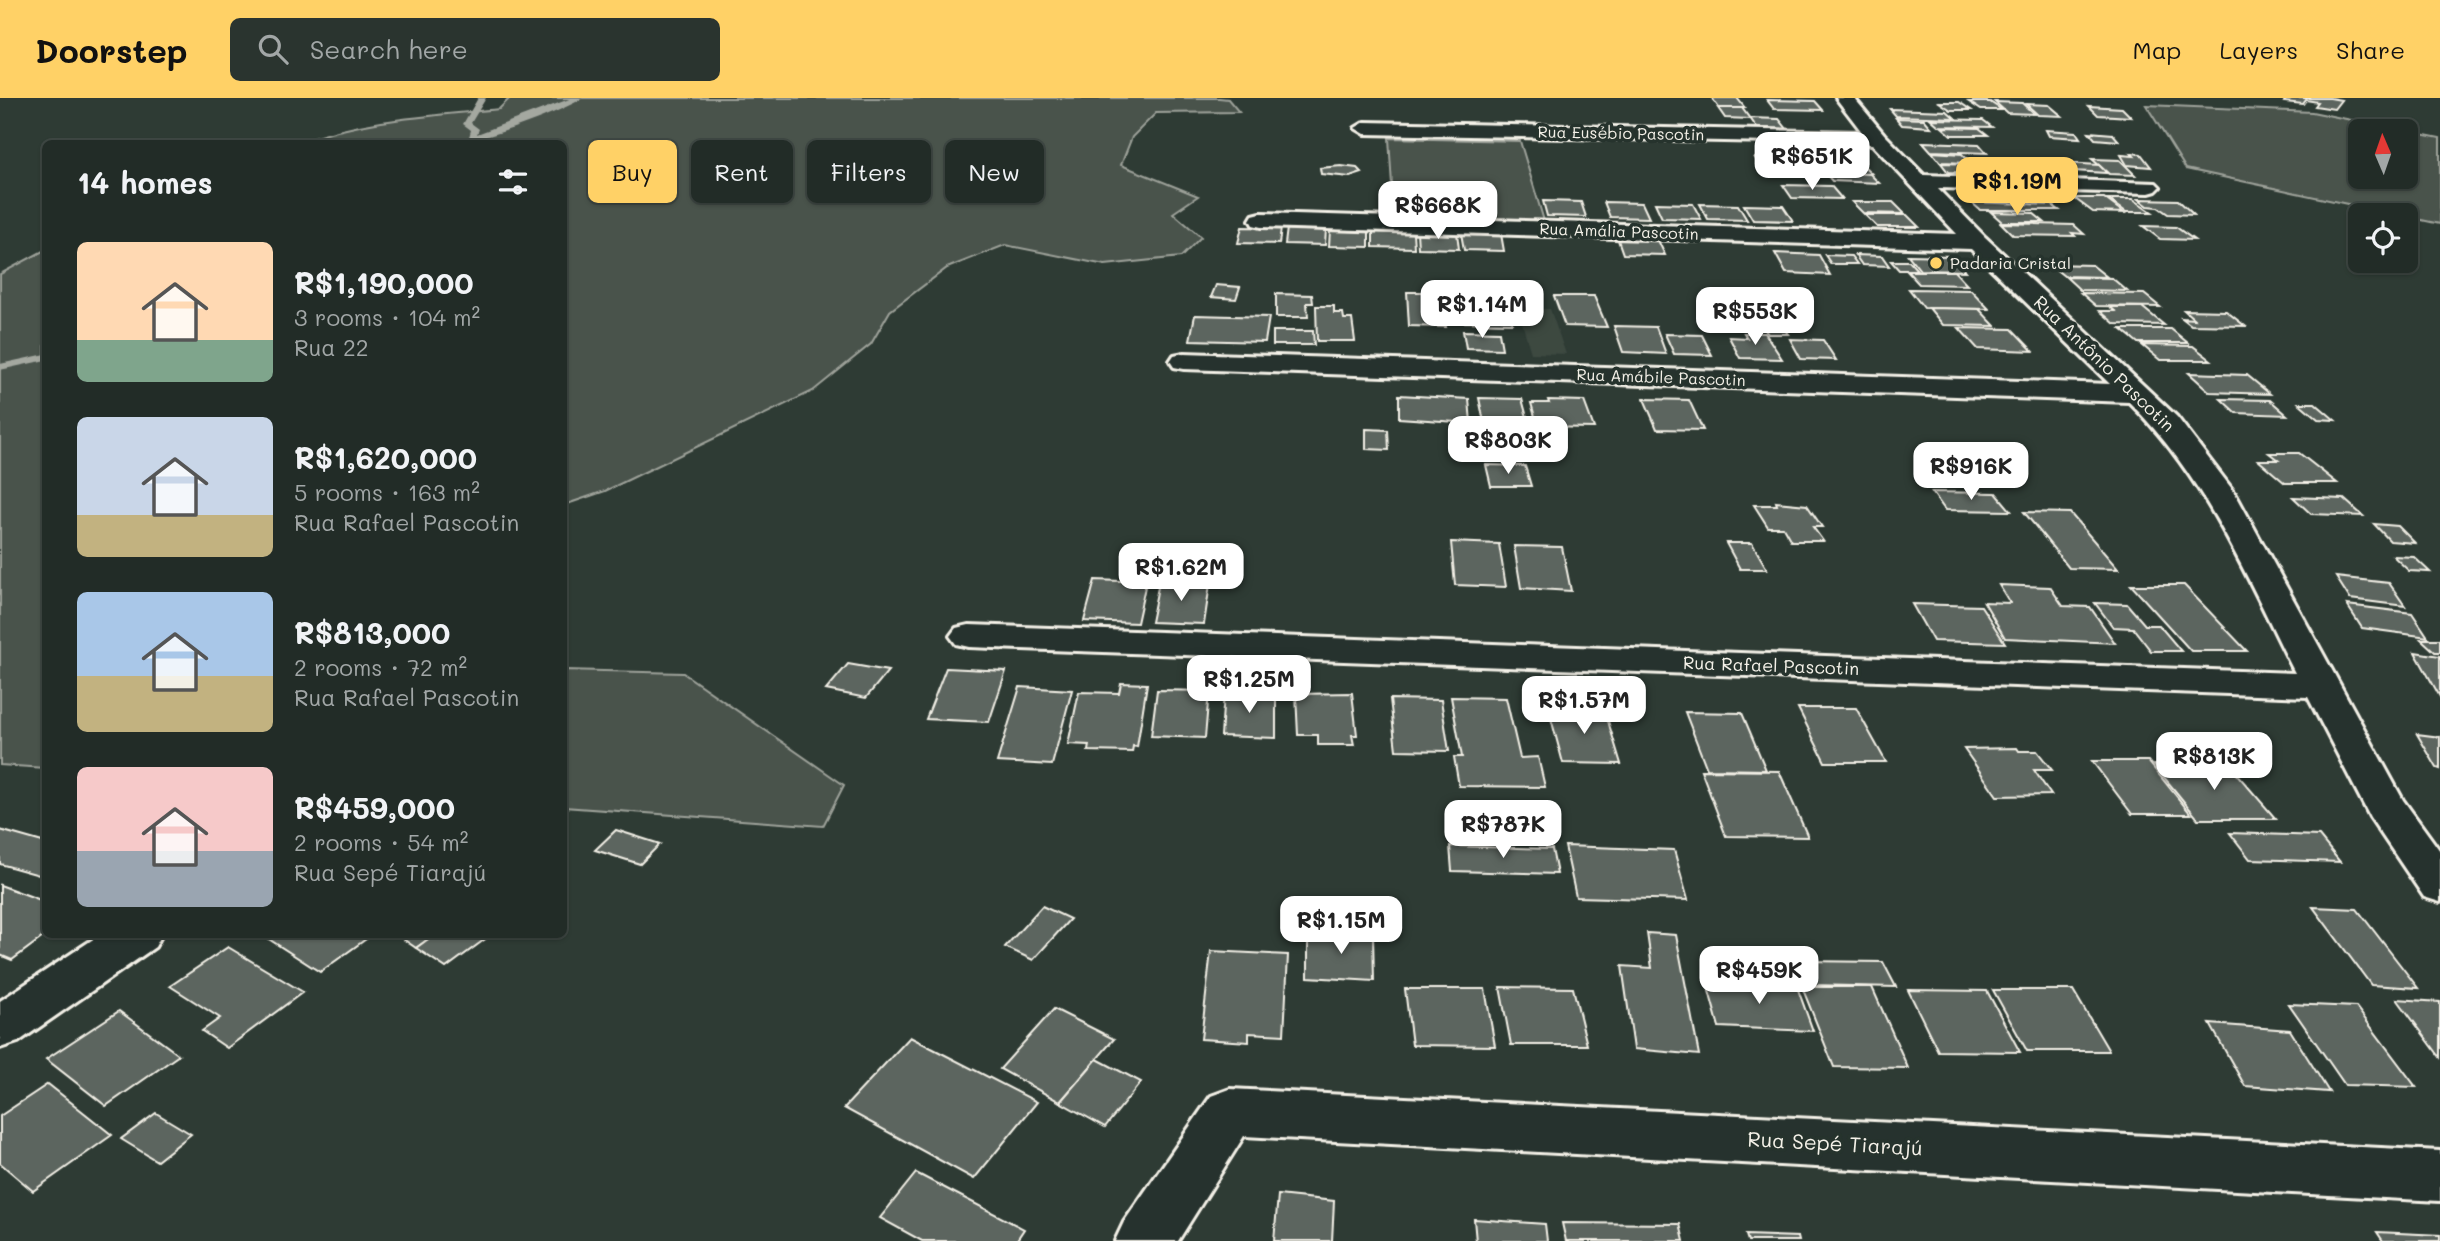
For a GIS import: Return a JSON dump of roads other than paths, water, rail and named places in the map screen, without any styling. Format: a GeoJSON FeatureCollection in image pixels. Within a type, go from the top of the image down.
{"type":"FeatureCollection","features":[{"type":"Feature","properties":{"kind":"street","name":"Rua Antônio Pascotin"},"geometry":{"type":"LineString","coordinates":[[1844,98],[1877,138],[1977,242],[2168,424],[2224,500],[2385,807],[2440,885]]}},
{"type":"Feature","properties":{"kind":"street","name":"Rua Eusébio Pascotin"},"geometry":{"type":"LineString","coordinates":[[1365,128],[1877,138]]}},
{"type":"Feature","properties":{"kind":"street"},"geometry":{"type":"LineString","coordinates":[[1919,181],[2149,187]]}},
{"type":"Feature","properties":{"kind":"street","name":"Rua Amália Pascotin"},"geometry":{"type":"LineString","coordinates":[[1261,220],[1977,242]]}},
{"type":"Feature","properties":{"kind":"street","name":"Rua Amábile Pascotin"},"geometry":{"type":"LineString","coordinates":[[1184,361],[2138,394]]}},
{"type":"Feature","properties":{"kind":"street","name":"Rua Rafael Pascotin"},"geometry":{"type":"LineString","coordinates":[[969,636],[2321,686]]}},
{"type":"Feature","properties":{"kind":"street"},"geometry":{"type":"LineString","coordinates":[[0,1027],[132,938]]}},
{"type":"Feature","properties":{"kind":"street","name":"Rua Sepé Tiarajú"},"geometry":{"type":"LineString","coordinates":[[1145,1241],[1230,1112],[2440,1176]]}},
{"type":"Feature","properties":{"kind":"waterway"},"geometry":{"type":"LineString","coordinates":[[472,136],[475,129],[467,124],[482,98]]}},
{"type":"Feature","properties":{"kind":"waterway"},"geometry":{"type":"LineString","coordinates":[[466,140],[579,98]]}},
{"type":"Feature","properties":{"kind":"waterway"},"geometry":{"type":"LineString","coordinates":[[0,367],[42,358]]}},
{"type":"Feature","properties":{"kind":"place","name":"Padaria Cristal"},"geometry":{"type":"Point","coordinates":[1936,263]}}]}
